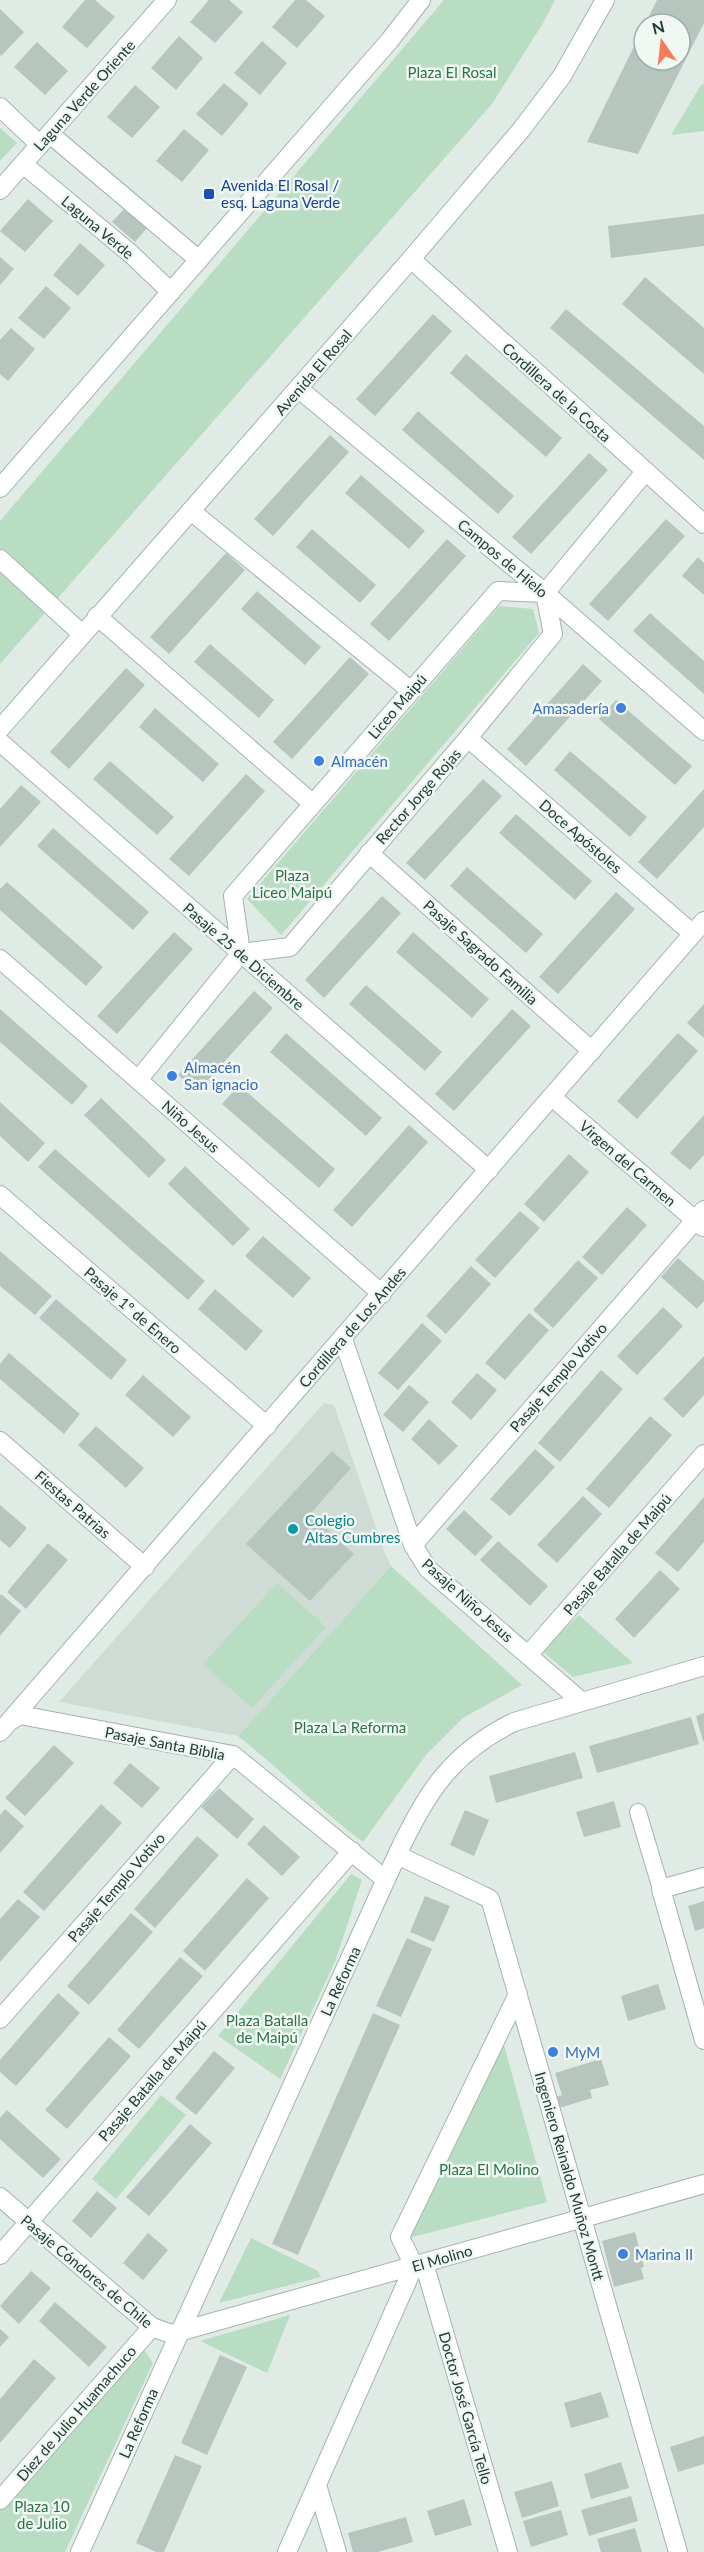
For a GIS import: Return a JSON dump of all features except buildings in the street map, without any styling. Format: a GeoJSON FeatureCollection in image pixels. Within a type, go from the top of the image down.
{"type":"FeatureCollection","features":[{"type":"Feature","properties":{"kind":"street","name":"Laguna Verde Oriente"},"geometry":{"type":"LineString","coordinates":[[0,190],[167,0]]}},
{"type":"Feature","properties":{"kind":"street"},"geometry":{"type":"LineString","coordinates":[[0,488],[390,40],[421,0]]}},
{"type":"Feature","properties":{"kind":"street","name":"Avenida El Rosal"},"geometry":{"type":"LineString","coordinates":[[0,729],[411,259],[542,104],[584,39],[604,0]]}},
{"type":"Feature","properties":{"kind":"street"},"geometry":{"type":"LineString","coordinates":[[0,107],[45,139],[199,260]]}},
{"type":"Feature","properties":{"kind":"street","name":"Laguna Verde"},"geometry":{"type":"LineString","coordinates":[[23,164],[130,254],[171,292]]}},
{"type":"Feature","properties":{"kind":"street","name":"Cordillera de la Costa"},"geometry":{"type":"LineString","coordinates":[[411,259],[704,524]]}},
{"type":"Feature","properties":{"kind":"street","name":"Campos de Hielo"},"geometry":{"type":"LineString","coordinates":[[299,388],[545,593],[704,731]]}},
{"type":"Feature","properties":{"kind":"street"},"geometry":{"type":"LineString","coordinates":[[545,593],[645,472]]}},
{"type":"Feature","properties":{"kind":"street"},"geometry":{"type":"LineString","coordinates":[[191,511],[410,690]]}},
{"type":"Feature","properties":{"kind":"street"},"geometry":{"type":"LineString","coordinates":[[0,559],[82,634]]}},
{"type":"Feature","properties":{"kind":"street","name":"Liceo Maipú"},"geometry":{"type":"LineString","coordinates":[[241,953],[233,896],[498,591],[545,593]]}},
{"type":"Feature","properties":{"kind":"street","name":"Rector Jorge Rojas"},"geometry":{"type":"LineString","coordinates":[[241,953],[290,947],[468,738],[553,634],[545,593]]}},
{"type":"Feature","properties":{"kind":"street"},"geometry":{"type":"LineString","coordinates":[[98,616],[312,804]]}},
{"type":"Feature","properties":{"kind":"street","name":"Doce Apóstoles"},"geometry":{"type":"LineString","coordinates":[[468,738],[698,928]]}},
{"type":"Feature","properties":{"kind":"street","name":"Pasaje 25 de Diciembre"},"geometry":{"type":"LineString","coordinates":[[0,741],[489,1170]]}},
{"type":"Feature","properties":{"kind":"street","name":"Pasaje Sagrado Familia"},"geometry":{"type":"LineString","coordinates":[[369,853],[592,1051]]}},
{"type":"Feature","properties":{"kind":"street","name":"Cordillera de Los Andes"},"geometry":{"type":"LineString","coordinates":[[5,1727],[698,928]]}},
{"type":"Feature","properties":{"kind":"street"},"geometry":{"type":"LineString","coordinates":[[138,1080],[241,953]]}},
{"type":"Feature","properties":{"kind":"street","name":"Niño Jesus"},"geometry":{"type":"LineString","coordinates":[[0,959],[381,1294]]}},
{"type":"Feature","properties":{"kind":"street","name":"Virgen del Carmen"},"geometry":{"type":"LineString","coordinates":[[552,1097],[701,1220]]}},
{"type":"Feature","properties":{"kind":"street","name":"Pasaje 1º de Enero"},"geometry":{"type":"LineString","coordinates":[[0,1195],[267,1426]]}},
{"type":"Feature","properties":{"kind":"street","name":"Pasaje Templo Votivo"},"geometry":{"type":"LineString","coordinates":[[413,1545],[701,1220]]}},
{"type":"Feature","properties":{"kind":"street","name":"Pasaje Niño Jesus"},"geometry":{"type":"LineString","coordinates":[[343,1339],[413,1545],[428,1569],[581,1701]]}},
{"type":"Feature","properties":{"kind":"street","name":"Fiestas Patrias"},"geometry":{"type":"LineString","coordinates":[[0,1441],[145,1567]]}},
{"type":"Feature","properties":{"kind":"street","name":"Pasaje Batalla de Maipú"},"geometry":{"type":"LineString","coordinates":[[529,1654],[704,1454]]}},
{"type":"Feature","properties":{"kind":"street","name":"La Reforma"},"geometry":{"type":"LineString","coordinates":[[80,2552],[424,1800],[453,1763],[491,1733],[514,1722],[704,1666]]}},
{"type":"Feature","properties":{"kind":"street","name":"Pasaje Santa Biblia"},"geometry":{"type":"LineString","coordinates":[[5,1727],[20,1715],[233,1755],[386,1880]]}},
{"type":"Feature","properties":{"kind":"street","name":"Pasaje Templo Votivo"},"geometry":{"type":"LineString","coordinates":[[0,2019],[233,1755]]}},
{"type":"Feature","properties":{"kind":"street","name":"Pasaje Batalla de Maipú"},"geometry":{"type":"LineString","coordinates":[[0,2255],[352,1851]]}},
{"type":"Feature","properties":{"kind":"street","name":"Ingeniero Reinaldo Muñoz Montt"},"geometry":{"type":"LineString","coordinates":[[397,1855],[490,1899],[678,2552]]}},
{"type":"Feature","properties":{"kind":"street"},"geometry":{"type":"LineString","coordinates":[[704,1877],[661,1889],[704,2040]]}},
{"type":"Feature","properties":{"kind":"street","name":"Doctor José García Tello"},"geometry":{"type":"LineString","coordinates":[[508,2552],[419,2265],[400,2237],[518,1994]]}},
{"type":"Feature","properties":{"kind":"street","name":"El Molino"},"geometry":{"type":"LineString","coordinates":[[179,2332],[704,2184]]}},
{"type":"Feature","properties":{"kind":"street","name":"Pasaje Cóndores de Chile"},"geometry":{"type":"LineString","coordinates":[[0,2197],[152,2327],[163,2332],[179,2332]]}},
{"type":"Feature","properties":{"kind":"street"},"geometry":{"type":"LineString","coordinates":[[287,2552],[419,2265]]}},
{"type":"Feature","properties":{"kind":"street","name":"Diez de Julio Huamachuco"},"geometry":{"type":"LineString","coordinates":[[0,2500],[152,2327]]}},
{"type":"Feature","properties":{"kind":"street"},"geometry":{"type":"LineString","coordinates":[[317,2485],[337,2552]]}},
{"type":"Feature","properties":{"kind":"lane"},"geometry":{"type":"LineString","coordinates":[[638,1812],[661,1889]]}},
{"type":"Feature","properties":{"kind":"shaded area"},"geometry":{"type":"Polygon","coordinates":[[[324,1403],[334,1405],[391,1566],[238,1736],[59,1702],[324,1403]]]}},
{"type":"Feature","properties":{"kind":"green space","name":"Plaza El Rosal"},"geometry":{"type":"Polygon","coordinates":[[[444,0],[555,0],[492,104],[0,664],[0,521],[444,0]]]}},
{"type":"Feature","properties":{"kind":"green space"},"geometry":{"type":"Polygon","coordinates":[[[704,84],[704,131],[671,135],[701,85],[704,84]]]}},
{"type":"Feature","properties":{"kind":"green space"},"geometry":{"type":"Polygon","coordinates":[[[0,128],[17,143],[0,161],[0,128]]]}},
{"type":"Feature","properties":{"kind":"green space","name":"Plaza Liceo Maipú"},"geometry":{"type":"Polygon","coordinates":[[[499,606],[533,609],[539,633],[281,935],[247,899],[499,606]]]}},
{"type":"Feature","properties":{"kind":"green space","name":"Plaza La Reforma"},"geometry":{"type":"Polygon","coordinates":[[[391,1566],[522,1685],[463,1718],[426,1755],[363,1842],[238,1736],[391,1566]]]}},
{"type":"Feature","properties":{"kind":"green space"},"geometry":{"type":"Polygon","coordinates":[[[277,1583],[326,1627],[252,1708],[203,1664],[277,1583]]]}},
{"type":"Feature","properties":{"kind":"green space"},"geometry":{"type":"Polygon","coordinates":[[[579,1615],[633,1663],[573,1677],[542,1651],[579,1615]]]}},
{"type":"Feature","properties":{"kind":"green space","name":"Plaza Batalla de Maipú"},"geometry":{"type":"Polygon","coordinates":[[[351,1874],[362,1880],[335,1962],[280,2079],[218,2036],[351,1874]]]}},
{"type":"Feature","properties":{"kind":"green space","name":"Plaza El Molino"},"geometry":{"type":"Polygon","coordinates":[[[499,2027],[547,2202],[405,2239],[499,2027]]]}},
{"type":"Feature","properties":{"kind":"green space"},"geometry":{"type":"Polygon","coordinates":[[[161,2095],[186,2115],[116,2199],[92,2179],[161,2095]]]}},
{"type":"Feature","properties":{"kind":"green space"},"geometry":{"type":"Polygon","coordinates":[[[251,2238],[318,2271],[321,2277],[219,2303],[251,2238]]]}},
{"type":"Feature","properties":{"kind":"green space"},"geometry":{"type":"Polygon","coordinates":[[[290,2315],[267,2373],[200,2341],[290,2315]]]}},
{"type":"Feature","properties":{"kind":"green space","name":"Plaza 10 de Julio"},"geometry":{"type":"Polygon","coordinates":[[[133,2351],[145,2351],[153,2363],[65,2552],[0,2552],[0,2508],[133,2351]]]}},
{"type":"Feature","properties":{"kind":"place","name":"Avenida El Rosal / esq. Laguna Verde"},"geometry":{"type":"Point","coordinates":[209,194]}},
{"type":"Feature","properties":{"kind":"place","name":"Amasadería"},"geometry":{"type":"Point","coordinates":[621,708]}},
{"type":"Feature","properties":{"kind":"place","name":"Almacén"},"geometry":{"type":"Point","coordinates":[319,761]}},
{"type":"Feature","properties":{"kind":"place","name":"Almacén San ignacio"},"geometry":{"type":"Point","coordinates":[172,1076]}},
{"type":"Feature","properties":{"kind":"place","name":"Colegio Altas Cumbres"},"geometry":{"type":"Point","coordinates":[293,1529]}},
{"type":"Feature","properties":{"kind":"place","name":"MyM"},"geometry":{"type":"Point","coordinates":[553,2052]}},
{"type":"Feature","properties":{"kind":"place","name":"Marina II"},"geometry":{"type":"Point","coordinates":[623,2254]}}]}
